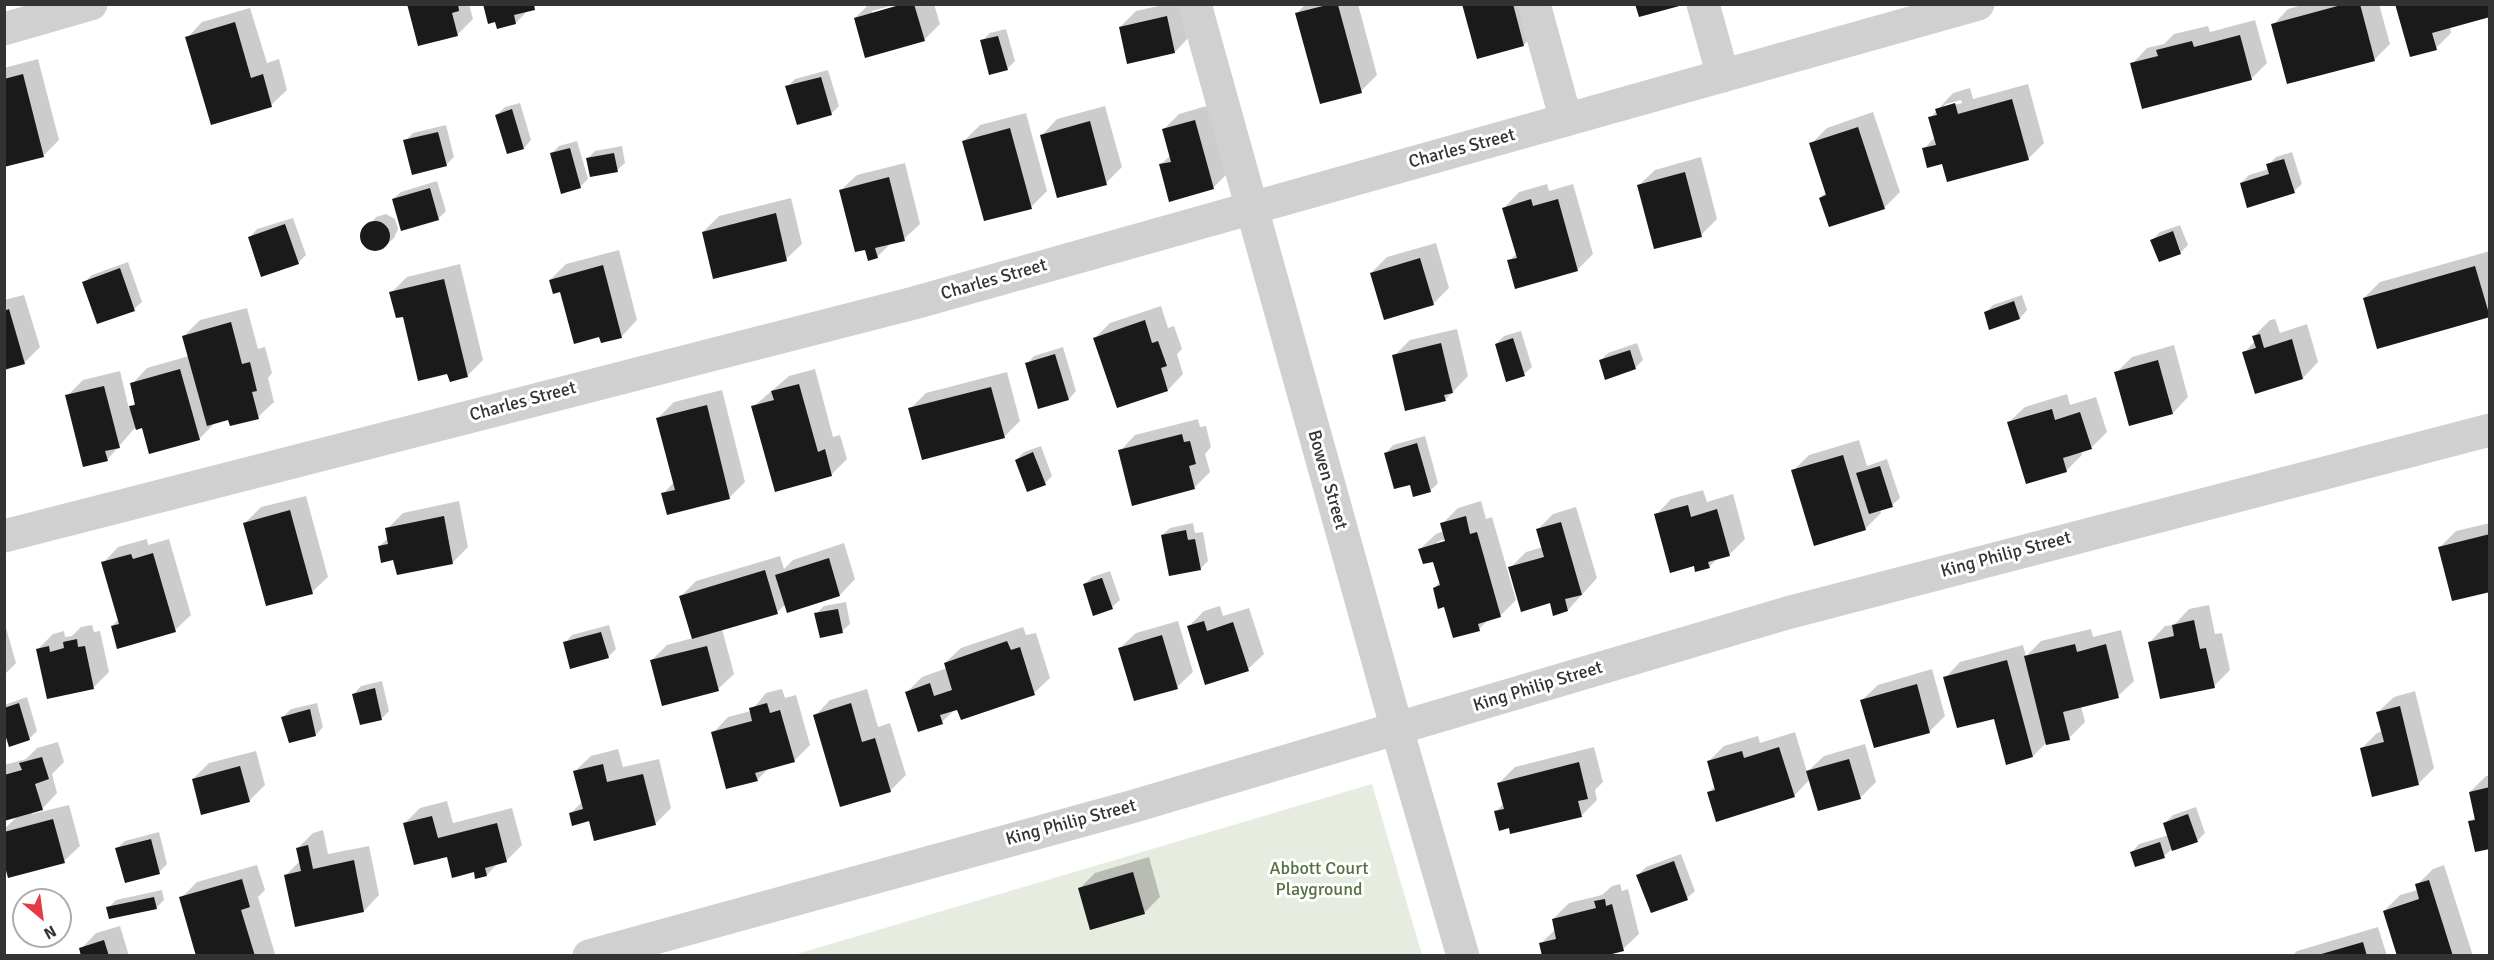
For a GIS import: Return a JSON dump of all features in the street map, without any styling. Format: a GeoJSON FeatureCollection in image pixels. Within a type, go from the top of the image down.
{"type":"FeatureCollection","features":[{"type":"Feature","properties":{"kind":"street"},"geometry":{"type":"LineString","coordinates":[[4,29],[91,4]]}},
{"type":"Feature","properties":{"kind":"street","name":"Bowen Street"},"geometry":{"type":"LineString","coordinates":[[1195,4],[1397,729],[1463,956]]}},
{"type":"Feature","properties":{"kind":"street"},"geometry":{"type":"LineString","coordinates":[[1534,4],[1566,120]]}},
{"type":"Feature","properties":{"kind":"street"},"geometry":{"type":"LineString","coordinates":[[1703,4],[1723,76]]}},
{"type":"Feature","properties":{"kind":"street","name":"Charles Street"},"geometry":{"type":"LineString","coordinates":[[4,536],[915,303],[1723,76],[1881,18],[1978,4]]}},
{"type":"Feature","properties":{"kind":"street","name":"King Philip Street"},"geometry":{"type":"LineString","coordinates":[[589,956],[1131,807],[1787,613],[2490,430]]}},
{"type":"Feature","properties":{"kind":"green space","name":"Abbott Court Playground"},"geometry":{"type":"Polygon","coordinates":[[[1372,784],[1422,955],[790,956],[1372,784]]]}},
{"type":"Feature","properties":{"kind":"building"},"geometry":{"type":"Polygon","coordinates":[[[407,4],[458,4],[459,11],[452,13],[458,36],[418,46],[407,4]]]}},
{"type":"Feature","properties":{"kind":"building"},"geometry":{"type":"Polygon","coordinates":[[[483,4],[534,4],[535,10],[514,15],[516,24],[497,29],[495,22],[488,24],[483,4]]]}},
{"type":"Feature","properties":{"kind":"building"},"geometry":{"type":"Polygon","coordinates":[[[903,4],[914,4],[925,41],[865,58],[854,18],[903,4]]]}},
{"type":"Feature","properties":{"kind":"building"},"geometry":{"type":"Polygon","coordinates":[[[1462,4],[1513,4],[1524,46],[1477,59],[1462,4]]]}},
{"type":"Feature","properties":{"kind":"building"},"geometry":{"type":"Polygon","coordinates":[[[1635,4],[1683,4],[1683,5],[1639,17],[1635,4]]]}},
{"type":"Feature","properties":{"kind":"building"},"geometry":{"type":"Polygon","coordinates":[[[2345,4],[2360,4],[2375,61],[2287,84],[2271,24],[2345,4]]]}},
{"type":"Feature","properties":{"kind":"building"},"geometry":{"type":"Polygon","coordinates":[[[2395,4],[2490,4],[2490,17],[2432,33],[2437,50],[2410,57],[2395,4]]]}},
{"type":"Feature","properties":{"kind":"building"},"geometry":{"type":"Polygon","coordinates":[[[1327,5],[1338,5],[1362,93],[1320,104],[1295,13],[1327,5]]]}},
{"type":"Feature","properties":{"kind":"building"},"geometry":{"type":"Polygon","coordinates":[[[1167,16],[1175,53],[1127,64],[1119,27],[1167,16]]]}},
{"type":"Feature","properties":{"kind":"building"},"geometry":{"type":"Polygon","coordinates":[[[235,22],[251,78],[263,74],[272,107],[211,125],[185,37],[235,22]]]}},
{"type":"Feature","properties":{"kind":"building"},"geometry":{"type":"Polygon","coordinates":[[[2240,35],[2252,80],[2142,109],[2130,63],[2158,56],[2156,50],[2192,41],[2194,47],[2240,35]]]}},
{"type":"Feature","properties":{"kind":"building"},"geometry":{"type":"Polygon","coordinates":[[[998,36],[1008,70],[989,75],[980,40],[998,36]]]}},
{"type":"Feature","properties":{"kind":"building"},"geometry":{"type":"Polygon","coordinates":[[[23,74],[44,157],[4,167],[4,79],[23,74]]]}},
{"type":"Feature","properties":{"kind":"building"},"geometry":{"type":"Polygon","coordinates":[[[821,77],[832,115],[797,125],[785,86],[821,77]]]}},
{"type":"Feature","properties":{"kind":"building"},"geometry":{"type":"Polygon","coordinates":[[[2012,99],[2029,160],[1947,182],[1942,164],[1927,168],[1922,148],[1936,145],[1928,117],[1937,115],[1935,109],[1955,103],[1958,114],[2012,99]]]}},
{"type":"Feature","properties":{"kind":"building"},"geometry":{"type":"Polygon","coordinates":[[[512,109],[524,149],[507,154],[495,115],[512,109]]]}},
{"type":"Feature","properties":{"kind":"building"},"geometry":{"type":"Polygon","coordinates":[[[1195,120],[1214,189],[1169,202],[1159,164],[1171,162],[1162,129],[1195,120]]]}},
{"type":"Feature","properties":{"kind":"building"},"geometry":{"type":"Polygon","coordinates":[[[1090,121],[1107,185],[1057,198],[1040,135],[1090,121]]]}},
{"type":"Feature","properties":{"kind":"building"},"geometry":{"type":"Polygon","coordinates":[[[1858,127],[1885,209],[1829,227],[1819,198],[1826,195],[1809,143],[1858,127]]]}},
{"type":"Feature","properties":{"kind":"building"},"geometry":{"type":"Polygon","coordinates":[[[1010,128],[1032,209],[984,221],[962,141],[1010,128]]]}},
{"type":"Feature","properties":{"kind":"building"},"geometry":{"type":"Polygon","coordinates":[[[438,132],[447,166],[412,175],[403,140],[438,132]]]}},
{"type":"Feature","properties":{"kind":"building"},"geometry":{"type":"Polygon","coordinates":[[[570,148],[581,188],[561,194],[550,153],[570,148]]]}},
{"type":"Feature","properties":{"kind":"building"},"geometry":{"type":"Polygon","coordinates":[[[614,153],[618,172],[590,177],[586,158],[614,153]]]}},
{"type":"Feature","properties":{"kind":"building"},"geometry":{"type":"Polygon","coordinates":[[[2284,159],[2295,193],[2247,208],[2240,183],[2269,174],[2266,164],[2284,159]]]}},
{"type":"Feature","properties":{"kind":"building"},"geometry":{"type":"Polygon","coordinates":[[[1685,172],[1702,237],[1654,249],[1637,185],[1685,172]]]}},
{"type":"Feature","properties":{"kind":"building"},"geometry":{"type":"Polygon","coordinates":[[[889,177],[905,241],[875,248],[878,258],[868,261],[865,250],[855,252],[839,190],[889,177]]]}},
{"type":"Feature","properties":{"kind":"building"},"geometry":{"type":"Polygon","coordinates":[[[430,188],[439,220],[401,231],[392,199],[430,188]]]}},
{"type":"Feature","properties":{"kind":"building"},"geometry":{"type":"Polygon","coordinates":[[[1531,199],[1533,206],[1558,199],[1578,271],[1515,289],[1507,260],[1517,258],[1502,208],[1531,199]]]}},
{"type":"Feature","properties":{"kind":"building"},"geometry":{"type":"Polygon","coordinates":[[[776,213],[787,261],[713,279],[702,232],[776,213]]]}},
{"type":"Feature","properties":{"kind":"building"},"geometry":{"type":"Polygon","coordinates":[[[375,221],[386,225],[390,236],[386,247],[375,251],[364,247],[360,236],[364,225],[375,221]]]}},
{"type":"Feature","properties":{"kind":"building"},"geometry":{"type":"Polygon","coordinates":[[[285,224],[299,264],[261,277],[248,237],[285,224]]]}},
{"type":"Feature","properties":{"kind":"building"},"geometry":{"type":"Polygon","coordinates":[[[2173,231],[2181,254],[2159,262],[2150,240],[2173,231]]]}},
{"type":"Feature","properties":{"kind":"building"},"geometry":{"type":"Polygon","coordinates":[[[1420,258],[1434,305],[1384,320],[1370,273],[1420,258]]]}},
{"type":"Feature","properties":{"kind":"building"},"geometry":{"type":"Polygon","coordinates":[[[603,265],[622,338],[601,343],[599,337],[574,344],[560,292],[553,294],[549,280],[603,265]]]}},
{"type":"Feature","properties":{"kind":"building"},"geometry":{"type":"Polygon","coordinates":[[[2475,266],[2490,317],[2377,349],[2363,298],[2475,266]]]}},
{"type":"Feature","properties":{"kind":"building"},"geometry":{"type":"Polygon","coordinates":[[[120,268],[135,311],[97,324],[82,282],[120,268]]]}},
{"type":"Feature","properties":{"kind":"building"},"geometry":{"type":"Polygon","coordinates":[[[444,279],[468,377],[450,382],[447,374],[418,381],[403,317],[396,318],[389,292],[444,279]]]}},
{"type":"Feature","properties":{"kind":"building"},"geometry":{"type":"Polygon","coordinates":[[[2014,301],[2020,319],[1989,330],[1984,312],[2014,301]]]}},
{"type":"Feature","properties":{"kind":"building"},"geometry":{"type":"Polygon","coordinates":[[[9,309],[25,364],[4,370],[4,311],[9,309]]]}},
{"type":"Feature","properties":{"kind":"building"},"geometry":{"type":"Polygon","coordinates":[[[1145,320],[1152,343],[1158,341],[1167,366],[1161,368],[1168,391],[1117,408],[1093,338],[1145,320]]]}},
{"type":"Feature","properties":{"kind":"building"},"geometry":{"type":"Polygon","coordinates":[[[231,322],[242,364],[250,362],[257,391],[252,392],[259,419],[230,426],[228,420],[207,426],[182,336],[231,322]]]}},
{"type":"Feature","properties":{"kind":"building"},"geometry":{"type":"Polygon","coordinates":[[[2260,334],[2264,348],[2292,339],[2303,379],[2255,394],[2242,352],[2256,348],[2252,336],[2260,334]]]}},
{"type":"Feature","properties":{"kind":"building"},"geometry":{"type":"Polygon","coordinates":[[[1513,338],[1525,376],[1506,382],[1495,344],[1513,338]]]}},
{"type":"Feature","properties":{"kind":"building"},"geometry":{"type":"Polygon","coordinates":[[[1441,343],[1453,393],[1444,395],[1446,401],[1405,411],[1392,355],[1441,343]]]}},
{"type":"Feature","properties":{"kind":"building"},"geometry":{"type":"Polygon","coordinates":[[[1630,350],[1636,369],[1605,380],[1599,360],[1630,350]]]}},
{"type":"Feature","properties":{"kind":"building"},"geometry":{"type":"Polygon","coordinates":[[[1055,354],[1069,400],[1038,409],[1025,363],[1055,354]]]}},
{"type":"Feature","properties":{"kind":"building"},"geometry":{"type":"Polygon","coordinates":[[[2158,360],[2173,414],[2129,426],[2114,372],[2158,360]]]}},
{"type":"Feature","properties":{"kind":"building"},"geometry":{"type":"Polygon","coordinates":[[[180,369],[200,440],[149,454],[142,428],[136,430],[129,406],[135,405],[130,383],[180,369]]]}},
{"type":"Feature","properties":{"kind":"building"},"geometry":{"type":"Polygon","coordinates":[[[799,384],[818,452],[825,449],[832,476],[775,492],[751,406],[774,400],[771,391],[799,384]]]}},
{"type":"Feature","properties":{"kind":"building"},"geometry":{"type":"Polygon","coordinates":[[[104,386],[120,448],[105,451],[108,461],[83,467],[65,395],[104,386]]]}},
{"type":"Feature","properties":{"kind":"building"},"geometry":{"type":"Polygon","coordinates":[[[991,387],[1005,438],[922,460],[908,408],[991,387]]]}},
{"type":"Feature","properties":{"kind":"building"},"geometry":{"type":"Polygon","coordinates":[[[707,405],[730,499],[667,515],[661,493],[675,490],[656,418],[707,405]]]}},
{"type":"Feature","properties":{"kind":"building"},"geometry":{"type":"Polygon","coordinates":[[[2052,409],[2055,420],[2080,412],[2092,449],[2063,458],[2067,472],[2026,484],[2007,422],[2052,409]]]}},
{"type":"Feature","properties":{"kind":"building"},"geometry":{"type":"Polygon","coordinates":[[[1182,434],[1184,442],[1190,441],[1196,464],[1189,466],[1195,489],[1132,506],[1118,450],[1182,434]]]}},
{"type":"Feature","properties":{"kind":"building"},"geometry":{"type":"Polygon","coordinates":[[[1417,443],[1431,492],[1413,497],[1410,485],[1394,489],[1384,453],[1417,443]]]}},
{"type":"Feature","properties":{"kind":"building"},"geometry":{"type":"Polygon","coordinates":[[[1033,452],[1046,485],[1027,492],[1015,460],[1033,452]]]}},
{"type":"Feature","properties":{"kind":"building"},"geometry":{"type":"Polygon","coordinates":[[[1843,455],[1866,530],[1814,546],[1791,470],[1843,455]]]}},
{"type":"Feature","properties":{"kind":"building"},"geometry":{"type":"Polygon","coordinates":[[[1880,466],[1893,507],[1869,514],[1856,473],[1880,466]]]}},
{"type":"Feature","properties":{"kind":"building"},"geometry":{"type":"Polygon","coordinates":[[[1688,505],[1691,517],[1717,509],[1730,556],[1708,562],[1710,568],[1695,572],[1694,566],[1670,573],[1654,514],[1688,505]]]}},
{"type":"Feature","properties":{"kind":"building"},"geometry":{"type":"Polygon","coordinates":[[[290,510],[313,594],[266,606],[243,523],[290,510]]]}},
{"type":"Feature","properties":{"kind":"building"},"geometry":{"type":"Polygon","coordinates":[[[444,516],[453,564],[397,575],[393,560],[381,563],[378,546],[388,544],[385,528],[444,516]]]}},
{"type":"Feature","properties":{"kind":"building"},"geometry":{"type":"Polygon","coordinates":[[[1466,516],[1470,534],[1477,532],[1501,617],[1478,624],[1480,631],[1453,638],[1444,607],[1438,609],[1433,588],[1440,585],[1433,562],[1423,564],[1418,549],[1445,541],[1440,523],[1466,516]]]}},
{"type":"Feature","properties":{"kind":"building"},"geometry":{"type":"Polygon","coordinates":[[[1561,522],[1582,595],[1565,599],[1568,611],[1553,616],[1550,603],[1521,612],[1508,567],[1544,557],[1536,529],[1561,522]]]}},
{"type":"Feature","properties":{"kind":"building"},"geometry":{"type":"Polygon","coordinates":[[[1186,530],[1188,540],[1195,539],[1201,570],[1169,576],[1161,535],[1186,530]]]}},
{"type":"Feature","properties":{"kind":"building"},"geometry":{"type":"Polygon","coordinates":[[[2490,534],[2490,592],[2452,601],[2438,547],[2490,534]]]}},
{"type":"Feature","properties":{"kind":"building"},"geometry":{"type":"Polygon","coordinates":[[[153,553],[176,632],[117,649],[111,626],[119,624],[101,562],[131,554],[133,559],[153,553]]]}},
{"type":"Feature","properties":{"kind":"building"},"geometry":{"type":"Polygon","coordinates":[[[829,558],[840,596],[787,613],[775,575],[829,558]]]}},
{"type":"Feature","properties":{"kind":"building"},"geometry":{"type":"Polygon","coordinates":[[[765,570],[778,614],[692,639],[679,596],[765,570]]]}},
{"type":"Feature","properties":{"kind":"building"},"geometry":{"type":"Polygon","coordinates":[[[1102,578],[1113,609],[1093,616],[1083,584],[1102,578]]]}},
{"type":"Feature","properties":{"kind":"building"},"geometry":{"type":"Polygon","coordinates":[[[838,609],[843,633],[820,638],[814,613],[838,609]]]}},
{"type":"Feature","properties":{"kind":"building"},"geometry":{"type":"Polygon","coordinates":[[[2194,620],[2200,649],[2206,648],[2215,688],[2160,699],[2148,642],[2174,636],[2172,625],[2194,620]]]}},
{"type":"Feature","properties":{"kind":"building"},"geometry":{"type":"Polygon","coordinates":[[[1204,621],[1207,631],[1233,622],[1249,671],[1205,685],[1187,626],[1204,621]]]}},
{"type":"Feature","properties":{"kind":"building"},"geometry":{"type":"Polygon","coordinates":[[[601,632],[609,658],[570,669],[563,642],[601,632]]]}},
{"type":"Feature","properties":{"kind":"building"},"geometry":{"type":"Polygon","coordinates":[[[1162,635],[1178,689],[1134,701],[1118,648],[1162,635]]]}},
{"type":"Feature","properties":{"kind":"building"},"geometry":{"type":"Polygon","coordinates":[[[77,639],[78,647],[85,646],[94,689],[47,699],[36,649],[49,646],[50,652],[64,648],[63,642],[77,639]]]}},
{"type":"Feature","properties":{"kind":"building"},"geometry":{"type":"Polygon","coordinates":[[[1007,641],[1011,650],[1020,647],[1035,695],[961,720],[957,710],[940,715],[943,724],[918,732],[905,692],[930,683],[934,696],[952,690],[944,663],[1007,641]]]}},
{"type":"Feature","properties":{"kind":"building"},"geometry":{"type":"Polygon","coordinates":[[[2075,644],[2077,652],[2106,644],[2119,698],[2063,712],[2070,740],[2046,745],[2024,656],[2075,644]]]}},
{"type":"Feature","properties":{"kind":"building"},"geometry":{"type":"Polygon","coordinates":[[[707,646],[719,691],[662,706],[650,660],[707,646]]]}},
{"type":"Feature","properties":{"kind":"building"},"geometry":{"type":"Polygon","coordinates":[[[2007,660],[2033,757],[2006,765],[1994,719],[1957,728],[1943,677],[2007,660]]]}},
{"type":"Feature","properties":{"kind":"building"},"geometry":{"type":"Polygon","coordinates":[[[1917,684],[1930,733],[1874,748],[1860,700],[1917,684]]]}},
{"type":"Feature","properties":{"kind":"building"},"geometry":{"type":"Polygon","coordinates":[[[375,688],[382,720],[360,725],[352,694],[375,688]]]}},
{"type":"Feature","properties":{"kind":"building"},"geometry":{"type":"Polygon","coordinates":[[[19,703],[30,740],[9,747],[4,731],[4,708],[19,703]]]}},
{"type":"Feature","properties":{"kind":"building"},"geometry":{"type":"Polygon","coordinates":[[[767,703],[770,713],[780,710],[795,762],[755,773],[758,781],[726,789],[711,732],[752,721],[749,708],[767,703]]]}},
{"type":"Feature","properties":{"kind":"building"},"geometry":{"type":"Polygon","coordinates":[[[851,703],[862,742],[875,738],[891,792],[840,807],[813,715],[851,703]]]}},
{"type":"Feature","properties":{"kind":"building"},"geometry":{"type":"Polygon","coordinates":[[[2400,706],[2419,785],[2372,797],[2360,748],[2384,742],[2376,712],[2400,706]]]}},
{"type":"Feature","properties":{"kind":"building"},"geometry":{"type":"Polygon","coordinates":[[[310,709],[316,736],[289,743],[281,717],[310,709]]]}},
{"type":"Feature","properties":{"kind":"building"},"geometry":{"type":"Polygon","coordinates":[[[1779,747],[1795,797],[1716,822],[1707,792],[1715,790],[1707,761],[1742,751],[1744,758],[1779,747]]]}},
{"type":"Feature","properties":{"kind":"building"},"geometry":{"type":"Polygon","coordinates":[[[42,757],[49,779],[35,784],[43,810],[4,821],[4,775],[22,770],[19,763],[42,757]]]}},
{"type":"Feature","properties":{"kind":"building"},"geometry":{"type":"Polygon","coordinates":[[[1849,759],[1861,799],[1818,811],[1806,771],[1849,759]]]}},
{"type":"Feature","properties":{"kind":"building"},"geometry":{"type":"Polygon","coordinates":[[[1579,762],[1588,799],[1578,801],[1582,817],[1510,834],[1509,828],[1499,831],[1494,811],[1504,809],[1497,783],[1579,762]]]}},
{"type":"Feature","properties":{"kind":"building"},"geometry":{"type":"Polygon","coordinates":[[[603,764],[607,782],[643,774],[656,825],[594,841],[589,821],[572,826],[569,813],[583,809],[573,771],[603,764]]]}},
{"type":"Feature","properties":{"kind":"building"},"geometry":{"type":"Polygon","coordinates":[[[240,766],[250,802],[201,815],[192,779],[240,766]]]}},
{"type":"Feature","properties":{"kind":"building"},"geometry":{"type":"Polygon","coordinates":[[[2490,787],[2490,849],[2475,852],[2468,821],[2475,820],[2469,792],[2490,787]]]}},
{"type":"Feature","properties":{"kind":"building"},"geometry":{"type":"Polygon","coordinates":[[[2188,814],[2198,842],[2172,851],[2163,823],[2188,814]]]}},
{"type":"Feature","properties":{"kind":"building"},"geometry":{"type":"Polygon","coordinates":[[[432,816],[438,838],[497,823],[507,862],[485,868],[487,876],[475,879],[474,872],[452,878],[447,857],[414,865],[403,823],[432,816]]]}},
{"type":"Feature","properties":{"kind":"building"},"geometry":{"type":"Polygon","coordinates":[[[53,819],[65,863],[8,878],[4,863],[4,832],[53,819]]]}},
{"type":"Feature","properties":{"kind":"building"},"geometry":{"type":"Polygon","coordinates":[[[151,839],[160,874],[125,883],[115,848],[151,839]]]}},
{"type":"Feature","properties":{"kind":"building"},"geometry":{"type":"Polygon","coordinates":[[[2160,842],[2165,858],[2135,867],[2130,852],[2160,842]]]}},
{"type":"Feature","properties":{"kind":"building"},"geometry":{"type":"Polygon","coordinates":[[[308,845],[313,869],[354,860],[364,912],[295,927],[284,875],[301,871],[296,848],[308,845]]]}},
{"type":"Feature","properties":{"kind":"building"},"geometry":{"type":"Polygon","coordinates":[[[1674,861],[1688,900],[1651,913],[1636,875],[1674,861]]]}},
{"type":"Feature","properties":{"kind":"building"},"geometry":{"type":"Polygon","coordinates":[[[1133,872],[1145,914],[1090,930],[1078,888],[1133,872]]]}},
{"type":"Feature","properties":{"kind":"building"},"geometry":{"type":"Polygon","coordinates":[[[242,879],[250,907],[241,910],[255,956],[196,956],[179,897],[242,879]]]}},
{"type":"Feature","properties":{"kind":"building"},"geometry":{"type":"Polygon","coordinates":[[[2429,880],[2453,956],[2397,956],[2383,911],[2419,899],[2415,884],[2429,880]]]}},
{"type":"Feature","properties":{"kind":"building"},"geometry":{"type":"Polygon","coordinates":[[[154,897],[157,909],[109,919],[106,907],[154,897]]]}},
{"type":"Feature","properties":{"kind":"building"},"geometry":{"type":"Polygon","coordinates":[[[1605,899],[1606,906],[1612,904],[1624,951],[1604,956],[1542,956],[1539,943],[1556,939],[1552,919],[1596,908],[1594,901],[1605,899]]]}},
{"type":"Feature","properties":{"kind":"building"},"geometry":{"type":"Polygon","coordinates":[[[104,940],[109,956],[81,956],[79,948],[104,940]]]}},
{"type":"Feature","properties":{"kind":"building"},"geometry":{"type":"Polygon","coordinates":[[[2363,942],[2367,956],[2318,956],[2318,955],[2363,942]]]}}]}
